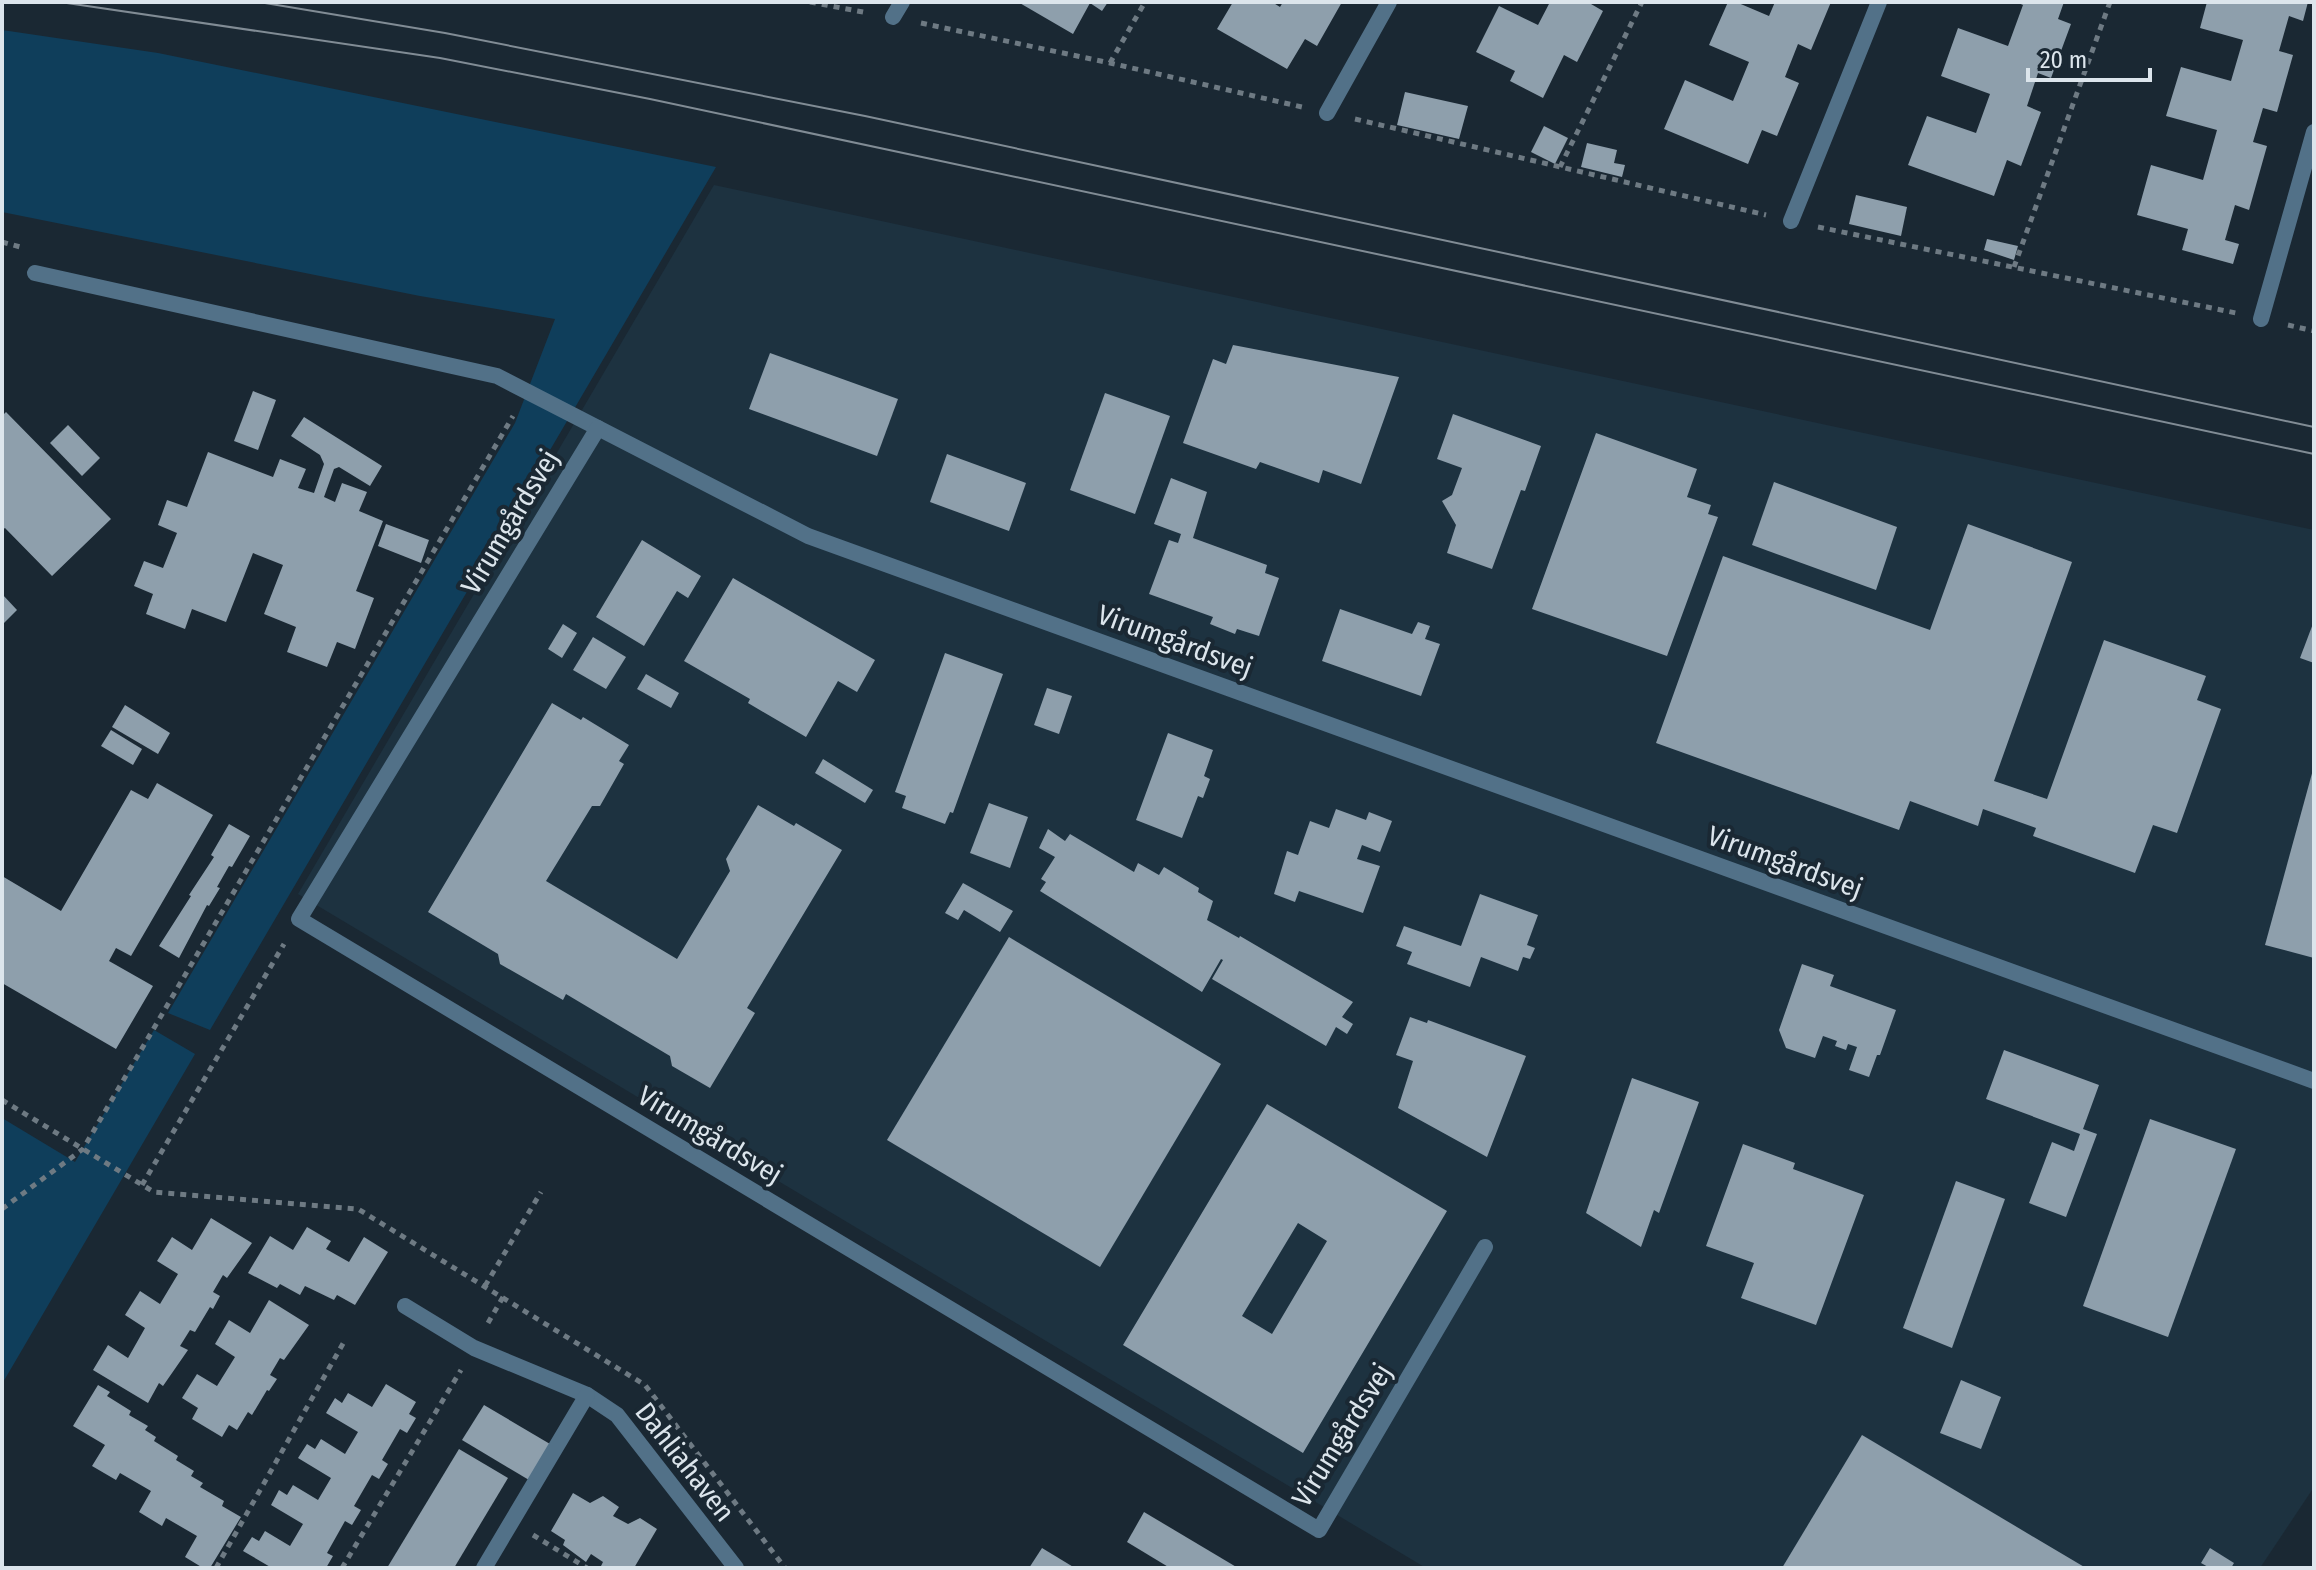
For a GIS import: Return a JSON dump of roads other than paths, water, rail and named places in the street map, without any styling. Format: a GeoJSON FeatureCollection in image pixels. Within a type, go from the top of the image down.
{"type":"FeatureCollection","features":[{"type":"Feature","properties":{"kind":"street"},"geometry":{"type":"LineString","coordinates":[[893,17],[902,2]]}},
{"type":"Feature","properties":{"kind":"street"},"geometry":{"type":"LineString","coordinates":[[1327,113],[1389,2]]}},
{"type":"Feature","properties":{"kind":"street"},"geometry":{"type":"LineString","coordinates":[[1791,221],[1879,2]]}},
{"type":"Feature","properties":{"kind":"street"},"geometry":{"type":"LineString","coordinates":[[2261,319],[2314,132]]}},
{"type":"Feature","properties":{"kind":"street"},"geometry":{"type":"LineString","coordinates":[[35,273],[497,376],[598,428]]}},
{"type":"Feature","properties":{"kind":"street","name":"Virumgårdsvej"},"geometry":{"type":"LineString","coordinates":[[1485,1247],[1319,1530],[299,919],[598,428],[808,536],[2314,1081]]}},
{"type":"Feature","properties":{"kind":"street","name":"Dahliahaven"},"geometry":{"type":"LineString","coordinates":[[405,1306],[474,1348],[587,1395],[617,1415],[736,1568]]}},
{"type":"Feature","properties":{"kind":"street"},"geometry":{"type":"LineString","coordinates":[[484,1568],[587,1395]]}},
{"type":"Feature","properties":{"kind":"tram line"},"geometry":{"type":"LineString","coordinates":[[60,2],[440,58],[650,99],[2314,454]]}},
{"type":"Feature","properties":{"kind":"tram line"},"geometry":{"type":"LineString","coordinates":[[259,2],[445,33],[865,116],[2314,427]]}}]}
